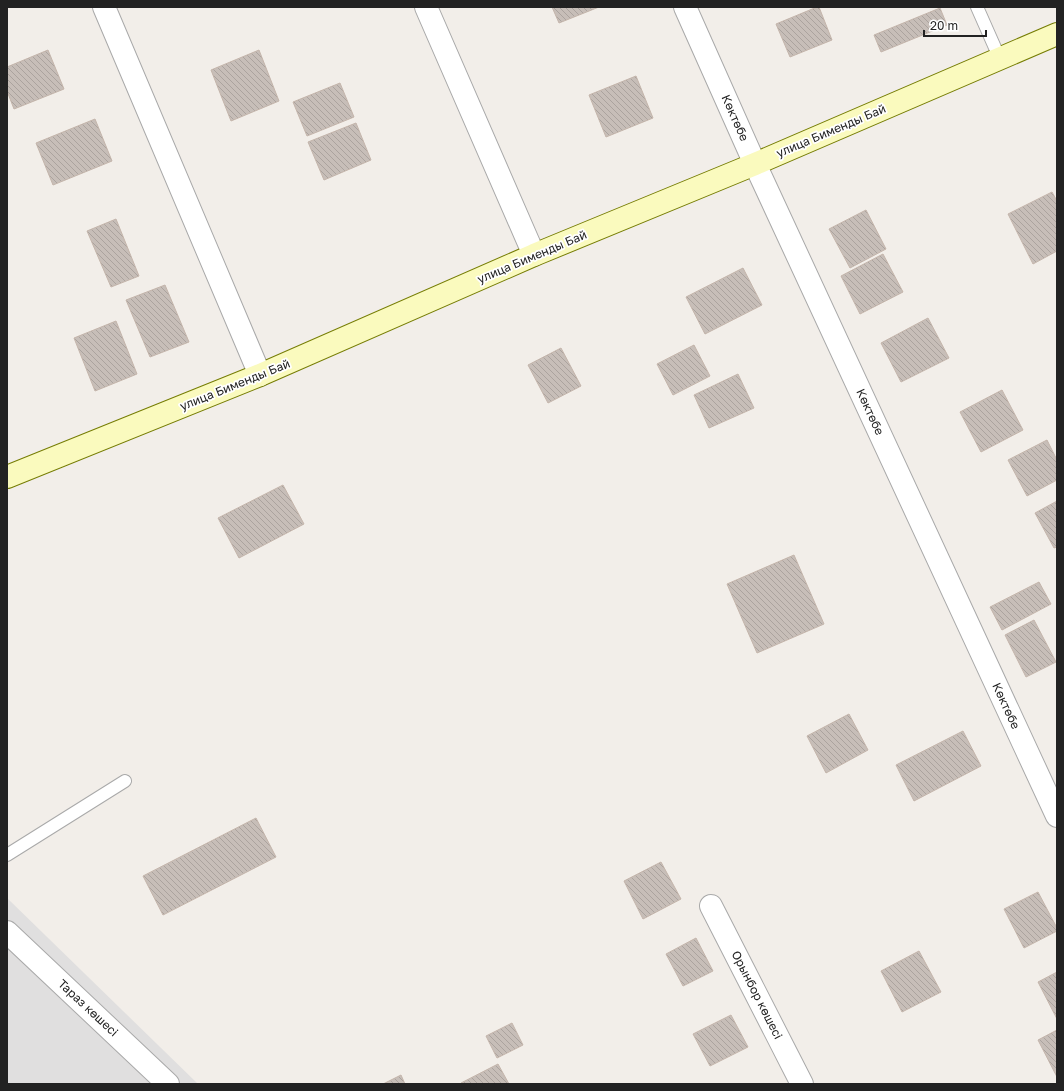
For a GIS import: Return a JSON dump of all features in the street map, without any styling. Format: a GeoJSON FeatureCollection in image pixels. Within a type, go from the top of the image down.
{"type":"FeatureCollection","features":[{"type":"Feature","properties":{"kind":"street"},"geometry":{"type":"LineString","coordinates":[[104,7],[260,375]]}},
{"type":"Feature","properties":{"kind":"street"},"geometry":{"type":"LineString","coordinates":[[426,7],[534,256]]}},
{"type":"Feature","properties":{"kind":"street","name":"Көктөбе"},"geometry":{"type":"LineString","coordinates":[[685,7],[755,164],[1057,816]]}},
{"type":"Feature","properties":{"kind":"street","name":"улица Бименды Бай"},"geometry":{"type":"LineString","coordinates":[[7,477],[260,375],[534,256],[1057,36]]}},
{"type":"Feature","properties":{"kind":"street","name":"Орынбор көшесі"},"geometry":{"type":"LineString","coordinates":[[711,906],[802,1084]]}},
{"type":"Feature","properties":{"kind":"street","name":"Тараз көшесі"},"geometry":{"type":"LineString","coordinates":[[7,932],[168,1084]]}},
{"type":"Feature","properties":{"kind":"lane"},"geometry":{"type":"LineString","coordinates":[[977,7],[1000,59]]}},
{"type":"Feature","properties":{"kind":"lane"},"geometry":{"type":"LineString","coordinates":[[7,854],[125,781]]}},
{"type":"Feature","properties":{"kind":"shaded area"},"geometry":{"type":"Polygon","coordinates":[[[7,898],[198,1084],[7,1084],[7,898]]]}},
{"type":"Feature","properties":{"kind":"building"},"geometry":{"type":"Polygon","coordinates":[[[552,7],[599,7],[559,23],[552,7]]]}},
{"type":"Feature","properties":{"kind":"building"},"geometry":{"type":"Polygon","coordinates":[[[819,7],[832,40],[790,57],[776,24],[819,7]]]}},
{"type":"Feature","properties":{"kind":"building"},"geometry":{"type":"Polygon","coordinates":[[[940,8],[947,25],[881,52],[874,35],[940,8]]]}},
{"type":"Feature","properties":{"kind":"building"},"geometry":{"type":"Polygon","coordinates":[[[48,50],[64,89],[14,109],[7,91],[7,67],[48,50]]]}},
{"type":"Feature","properties":{"kind":"building"},"geometry":{"type":"Polygon","coordinates":[[[259,50],[279,101],[231,121],[211,70],[259,50]]]}},
{"type":"Feature","properties":{"kind":"building"},"geometry":{"type":"Polygon","coordinates":[[[636,76],[653,118],[606,137],[589,95],[636,76]]]}},
{"type":"Feature","properties":{"kind":"building"},"geometry":{"type":"Polygon","coordinates":[[[340,83],[354,117],[307,136],[293,102],[340,83]]]}},
{"type":"Feature","properties":{"kind":"building"},"geometry":{"type":"Polygon","coordinates":[[[95,119],[112,161],[53,185],[36,143],[95,119]]]}},
{"type":"Feature","properties":{"kind":"building"},"geometry":{"type":"Polygon","coordinates":[[[356,123],[371,160],[324,180],[308,142],[356,123]]]}},
{"type":"Feature","properties":{"kind":"building"},"geometry":{"type":"Polygon","coordinates":[[[1052,192],[1057,201],[1057,251],[1033,264],[1008,214],[1052,192]]]}},
{"type":"Feature","properties":{"kind":"building"},"geometry":{"type":"Polygon","coordinates":[[[866,210],[886,249],[850,268],[829,229],[866,210]]]}},
{"type":"Feature","properties":{"kind":"building"},"geometry":{"type":"Polygon","coordinates":[[[116,219],[139,276],[111,287],[87,231],[116,219]]]}},
{"type":"Feature","properties":{"kind":"building"},"geometry":{"type":"Polygon","coordinates":[[[883,254],[903,292],[860,314],[841,276],[883,254]]]}},
{"type":"Feature","properties":{"kind":"building"},"geometry":{"type":"Polygon","coordinates":[[[743,268],[762,305],[705,334],[686,297],[743,268]]]}},
{"type":"Feature","properties":{"kind":"building"},"geometry":{"type":"Polygon","coordinates":[[[165,285],[189,342],[150,357],[126,300],[165,285]]]}},
{"type":"Feature","properties":{"kind":"building"},"geometry":{"type":"Polygon","coordinates":[[[928,318],[949,358],[901,382],[881,343],[928,318]]]}},
{"type":"Feature","properties":{"kind":"building"},"geometry":{"type":"Polygon","coordinates":[[[116,321],[137,374],[95,391],[74,338],[116,321]]]}},
{"type":"Feature","properties":{"kind":"building"},"geometry":{"type":"Polygon","coordinates":[[[694,345],[710,376],[673,395],[657,364],[694,345]]]}},
{"type":"Feature","properties":{"kind":"building"},"geometry":{"type":"Polygon","coordinates":[[[561,348],[581,386],[548,403],[528,365],[561,348]]]}},
{"type":"Feature","properties":{"kind":"building"},"geometry":{"type":"Polygon","coordinates":[[[738,374],[754,408],[709,428],[694,395],[738,374]]]}},
{"type":"Feature","properties":{"kind":"building"},"geometry":{"type":"Polygon","coordinates":[[[1002,390],[1023,430],[981,452],[960,412],[1002,390]]]}},
{"type":"Feature","properties":{"kind":"building"},"geometry":{"type":"Polygon","coordinates":[[[1047,440],[1057,460],[1057,480],[1027,496],[1008,460],[1047,440]]]}},
{"type":"Feature","properties":{"kind":"building"},"geometry":{"type":"Polygon","coordinates":[[[283,485],[304,524],[239,558],[218,518],[283,485]]]}},
{"type":"Feature","properties":{"kind":"building"},"geometry":{"type":"Polygon","coordinates":[[[1057,501],[1057,547],[1054,548],[1035,513],[1057,501]]]}},
{"type":"Feature","properties":{"kind":"building"},"geometry":{"type":"Polygon","coordinates":[[[794,555],[824,624],[757,653],[727,584],[794,555]]]}},
{"type":"Feature","properties":{"kind":"building"},"geometry":{"type":"Polygon","coordinates":[[[1039,582],[1051,604],[1002,630],[990,607],[1039,582]]]}},
{"type":"Feature","properties":{"kind":"building"},"geometry":{"type":"Polygon","coordinates":[[[1034,620],[1056,662],[1026,677],[1005,635],[1034,620]]]}},
{"type":"Feature","properties":{"kind":"building"},"geometry":{"type":"Polygon","coordinates":[[[849,714],[868,750],[826,773],[807,736],[849,714]]]}},
{"type":"Feature","properties":{"kind":"building"},"geometry":{"type":"Polygon","coordinates":[[[963,731],[981,766],[914,801],[896,765],[963,731]]]}},
{"type":"Feature","properties":{"kind":"building"},"geometry":{"type":"Polygon","coordinates":[[[256,818],[276,857],[163,915],[143,876],[256,818]]]}},
{"type":"Feature","properties":{"kind":"building"},"geometry":{"type":"Polygon","coordinates":[[[661,862],[681,899],[643,919],[624,881],[661,862]]]}},
{"type":"Feature","properties":{"kind":"building"},"geometry":{"type":"Polygon","coordinates":[[[1038,892],[1057,928],[1057,931],[1024,948],[1004,909],[1038,892]]]}},
{"type":"Feature","properties":{"kind":"building"},"geometry":{"type":"Polygon","coordinates":[[[696,938],[713,971],[683,986],[666,954],[696,938]]]}},
{"type":"Feature","properties":{"kind":"building"},"geometry":{"type":"Polygon","coordinates":[[[919,951],[941,992],[902,1012],[881,971],[919,951]]]}},
{"type":"Feature","properties":{"kind":"building"},"geometry":{"type":"Polygon","coordinates":[[[1057,972],[1057,1019],[1038,982],[1057,972]]]}},
{"type":"Feature","properties":{"kind":"building"},"geometry":{"type":"Polygon","coordinates":[[[731,1015],[748,1047],[710,1066],[693,1034],[731,1015]]]}},
{"type":"Feature","properties":{"kind":"building"},"geometry":{"type":"Polygon","coordinates":[[[512,1023],[523,1045],[497,1058],[486,1036],[512,1023]]]}},
{"type":"Feature","properties":{"kind":"building"},"geometry":{"type":"Polygon","coordinates":[[[1057,1030],[1057,1077],[1038,1040],[1057,1030]]]}},
{"type":"Feature","properties":{"kind":"building"},"geometry":{"type":"Polygon","coordinates":[[[498,1064],[509,1084],[461,1083],[498,1064]]]}},
{"type":"Feature","properties":{"kind":"building"},"geometry":{"type":"Polygon","coordinates":[[[401,1075],[405,1084],[383,1084],[401,1075]]]}}]}
